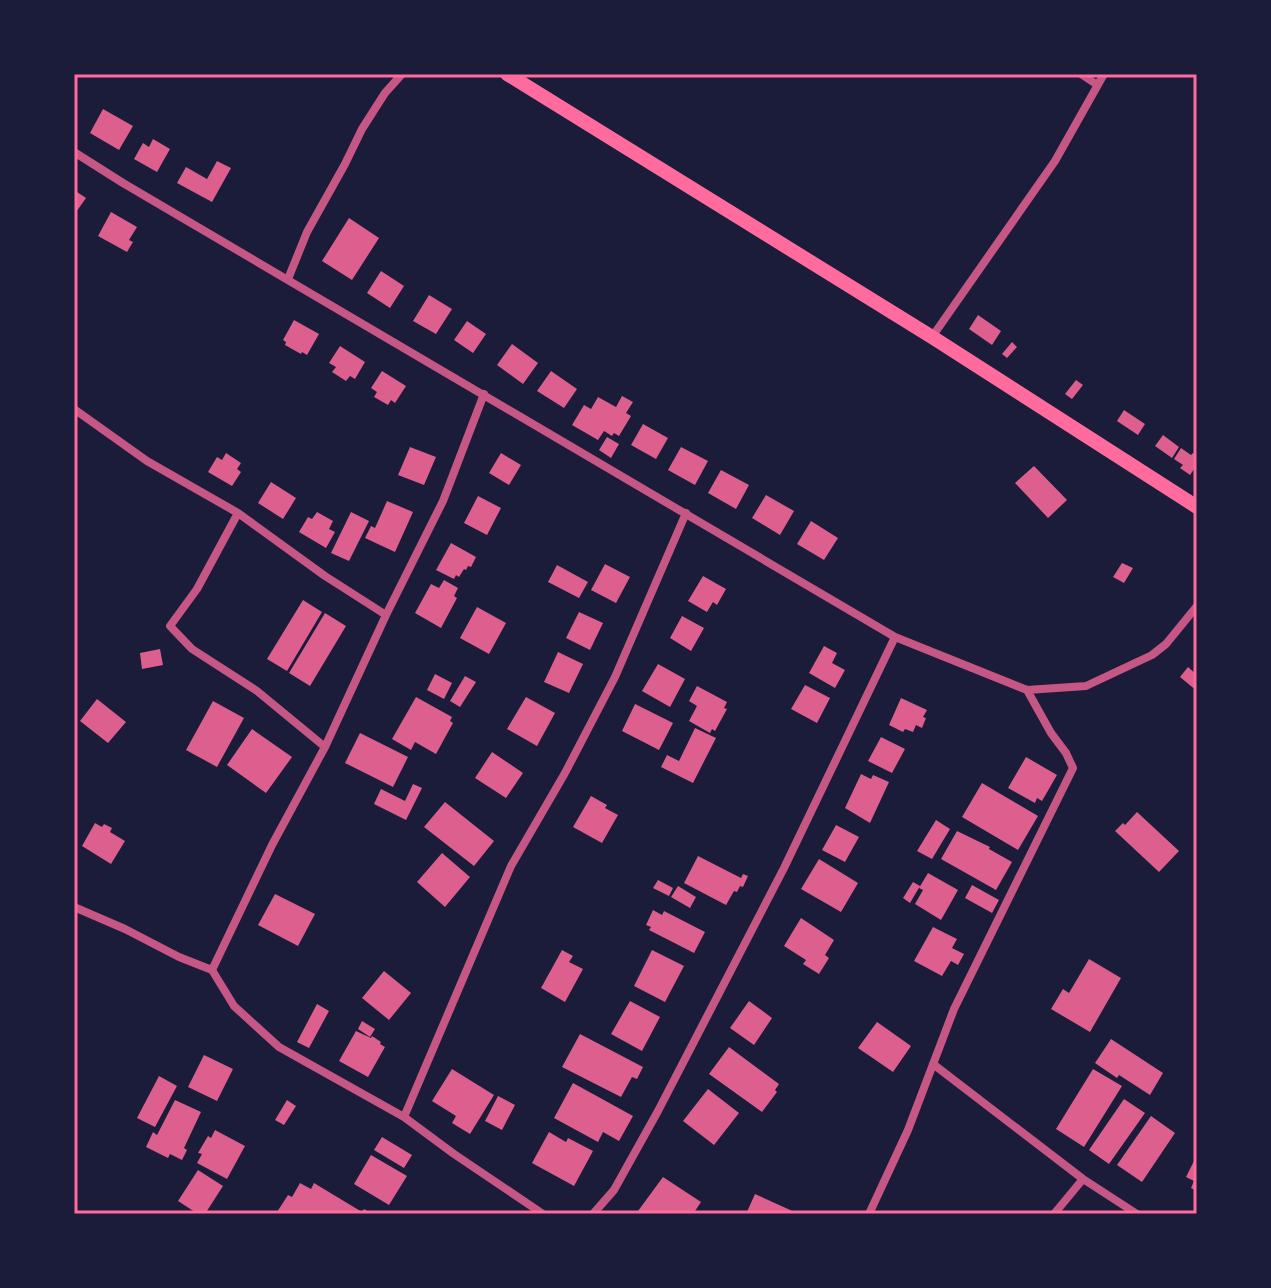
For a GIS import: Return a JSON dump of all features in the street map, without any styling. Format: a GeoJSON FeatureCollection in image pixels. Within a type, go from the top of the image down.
{"type":"FeatureCollection","features":[{"type":"Feature","properties":{"kind":"main road"},"geometry":{"type":"LineString","coordinates":[[507,74],[932,337],[1197,507]]}},
{"type":"Feature","properties":{"kind":"street"},"geometry":{"type":"LineString","coordinates":[[288,279],[307,232],[362,129],[385,93],[402,74]]}},
{"type":"Feature","properties":{"kind":"street"},"geometry":{"type":"LineString","coordinates":[[1081,74],[1096,84]]}},
{"type":"Feature","properties":{"kind":"street"},"geometry":{"type":"LineString","coordinates":[[932,337],[1055,161],[1104,74]]}},
{"type":"Feature","properties":{"kind":"street"},"geometry":{"type":"LineString","coordinates":[[74,152],[895,637],[1027,690],[1086,686],[1152,655],[1166,644],[1197,606]]}},
{"type":"Feature","properties":{"kind":"street"},"geometry":{"type":"LineString","coordinates":[[212,970],[272,845],[325,747],[443,501],[484,394]]}},
{"type":"Feature","properties":{"kind":"street"},"geometry":{"type":"LineString","coordinates":[[74,409],[147,461],[238,513],[325,576],[386,615]]}},
{"type":"Feature","properties":{"kind":"street"},"geometry":{"type":"LineString","coordinates":[[238,513],[197,589],[170,626],[192,649],[257,691],[325,747]]}},
{"type":"Feature","properties":{"kind":"street"},"geometry":{"type":"LineString","coordinates":[[404,1117],[511,866],[565,773],[615,677],[686,513]]}},
{"type":"Feature","properties":{"kind":"street"},"geometry":{"type":"LineString","coordinates":[[593,1214],[614,1190],[652,1123],[784,868],[895,637]]}},
{"type":"Feature","properties":{"kind":"street"},"geometry":{"type":"LineString","coordinates":[[869,1214],[908,1130],[954,1009],[1073,768],[1027,690]]}},
{"type":"Feature","properties":{"kind":"street"},"geometry":{"type":"LineString","coordinates":[[74,907],[212,970],[234,1006],[279,1047],[404,1117],[543,1214]]}},
{"type":"Feature","properties":{"kind":"street"},"geometry":{"type":"LineString","coordinates":[[933,1064],[1083,1179],[1137,1214]]}},
{"type":"Feature","properties":{"kind":"street"},"geometry":{"type":"LineString","coordinates":[[1054,1214],[1083,1179]]}},
{"type":"Feature","properties":{"kind":"building"},"geometry":{"type":"Polygon","coordinates":[[[103,109],[133,126],[119,150],[90,133],[103,109]]]}},
{"type":"Feature","properties":{"kind":"building"},"geometry":{"type":"Polygon","coordinates":[[[153,139],[170,149],[157,172],[134,159],[143,143],[149,147],[153,139]]]}},
{"type":"Feature","properties":{"kind":"building"},"geometry":{"type":"Polygon","coordinates":[[[217,161],[231,168],[212,202],[177,183],[186,167],[207,179],[217,161]]]}},
{"type":"Feature","properties":{"kind":"building"},"geometry":{"type":"Polygon","coordinates":[[[74,190],[86,198],[74,215],[74,190]]]}},
{"type":"Feature","properties":{"kind":"building"},"geometry":{"type":"Polygon","coordinates":[[[111,212],[137,227],[129,240],[133,242],[127,252],[98,236],[111,212]]]}},
{"type":"Feature","properties":{"kind":"building"},"geometry":{"type":"Polygon","coordinates":[[[349,218],[379,238],[352,280],[322,261],[349,218]]]}},
{"type":"Feature","properties":{"kind":"building"},"geometry":{"type":"Polygon","coordinates":[[[381,271],[404,286],[390,308],[367,293],[381,271]]]}},
{"type":"Feature","properties":{"kind":"building"},"geometry":{"type":"Polygon","coordinates":[[[429,295],[452,309],[436,334],[413,321],[429,295]]]}},
{"type":"Feature","properties":{"kind":"building"},"geometry":{"type":"Polygon","coordinates":[[[978,315],[1001,331],[992,345],[969,329],[978,315]]]}},
{"type":"Feature","properties":{"kind":"building"},"geometry":{"type":"Polygon","coordinates":[[[294,320],[319,334],[307,355],[285,345],[283,340],[294,320]]]}},
{"type":"Feature","properties":{"kind":"building"},"geometry":{"type":"Polygon","coordinates":[[[467,321],[486,334],[473,353],[454,340],[467,321]]]}},
{"type":"Feature","properties":{"kind":"building"},"geometry":{"type":"Polygon","coordinates":[[[1012,342],[1017,347],[1007,358],[1002,354],[1012,342]]]}},
{"type":"Feature","properties":{"kind":"building"},"geometry":{"type":"Polygon","coordinates":[[[512,344],[538,363],[523,384],[497,365],[512,344]]]}},
{"type":"Feature","properties":{"kind":"building"},"geometry":{"type":"Polygon","coordinates":[[[340,346],[365,362],[355,379],[350,376],[346,381],[332,372],[336,367],[329,363],[340,346]]]}},
{"type":"Feature","properties":{"kind":"building"},"geometry":{"type":"Polygon","coordinates":[[[382,371],[406,386],[395,403],[391,400],[388,405],[374,397],[377,392],[371,388],[382,371]]]}},
{"type":"Feature","properties":{"kind":"building"},"geometry":{"type":"Polygon","coordinates":[[[551,371],[577,389],[564,408],[537,391],[551,371]]]}},
{"type":"Feature","properties":{"kind":"building"},"geometry":{"type":"Polygon","coordinates":[[[1076,380],[1083,385],[1072,399],[1065,394],[1076,380]]]}},
{"type":"Feature","properties":{"kind":"building"},"geometry":{"type":"Polygon","coordinates":[[[622,396],[633,402],[626,413],[631,416],[619,436],[604,431],[598,440],[572,425],[584,405],[591,409],[598,397],[616,407],[622,396]]]}},
{"type":"Feature","properties":{"kind":"building"},"geometry":{"type":"Polygon","coordinates":[[[1124,410],[1145,424],[1138,435],[1117,421],[1124,410]]]}},
{"type":"Feature","properties":{"kind":"building"},"geometry":{"type":"Polygon","coordinates":[[[643,424],[668,438],[656,459],[631,445],[643,424]]]}},
{"type":"Feature","properties":{"kind":"building"},"geometry":{"type":"Polygon","coordinates":[[[1163,435],[1179,447],[1172,458],[1155,446],[1163,435]]]}},
{"type":"Feature","properties":{"kind":"building"},"geometry":{"type":"Polygon","coordinates":[[[607,437],[619,444],[611,458],[599,450],[607,437]]]}},
{"type":"Feature","properties":{"kind":"building"},"geometry":{"type":"Polygon","coordinates":[[[410,447],[436,457],[424,485],[398,475],[410,447]]]}},
{"type":"Feature","properties":{"kind":"building"},"geometry":{"type":"Polygon","coordinates":[[[681,447],[708,461],[695,485],[668,470],[681,447]]]}},
{"type":"Feature","properties":{"kind":"building"},"geometry":{"type":"Polygon","coordinates":[[[1181,448],[1197,456],[1197,465],[1190,475],[1174,459],[1181,448]]]}},
{"type":"Feature","properties":{"kind":"building"},"geometry":{"type":"Polygon","coordinates":[[[226,453],[241,463],[237,469],[241,472],[232,486],[208,472],[217,457],[222,460],[226,453]]]}},
{"type":"Feature","properties":{"kind":"building"},"geometry":{"type":"Polygon","coordinates":[[[501,453],[521,465],[509,485],[489,473],[501,453]]]}},
{"type":"Feature","properties":{"kind":"building"},"geometry":{"type":"Polygon","coordinates":[[[1034,466],[1067,500],[1048,518],[1015,483],[1034,466]]]}},
{"type":"Feature","properties":{"kind":"building"},"geometry":{"type":"Polygon","coordinates":[[[721,470],[749,485],[736,509],[708,493],[721,470]]]}},
{"type":"Feature","properties":{"kind":"building"},"geometry":{"type":"Polygon","coordinates":[[[271,482],[296,498],[283,519],[258,503],[271,482]]]}},
{"type":"Feature","properties":{"kind":"building"},"geometry":{"type":"Polygon","coordinates":[[[766,495],[794,511],[780,535],[752,518],[766,495]]]}},
{"type":"Feature","properties":{"kind":"building"},"geometry":{"type":"Polygon","coordinates":[[[478,496],[501,508],[487,535],[464,523],[478,496]]]}},
{"type":"Feature","properties":{"kind":"building"},"geometry":{"type":"Polygon","coordinates":[[[387,501],[413,512],[395,552],[365,538],[371,526],[375,528],[387,501]]]}},
{"type":"Feature","properties":{"kind":"building"},"geometry":{"type":"Polygon","coordinates":[[[317,512],[333,521],[329,529],[335,532],[326,548],[299,532],[308,517],[312,519],[317,512]]]}},
{"type":"Feature","properties":{"kind":"building"},"geometry":{"type":"Polygon","coordinates":[[[351,512],[369,521],[349,561],[331,553],[351,512]]]}},
{"type":"Feature","properties":{"kind":"building"},"geometry":{"type":"Polygon","coordinates":[[[811,521],[838,538],[824,560],[797,544],[811,521]]]}},
{"type":"Feature","properties":{"kind":"building"},"geometry":{"type":"Polygon","coordinates":[[[451,543],[476,557],[471,567],[468,566],[454,579],[436,570],[451,543]]]}},
{"type":"Feature","properties":{"kind":"building"},"geometry":{"type":"Polygon","coordinates":[[[1122,563],[1133,568],[1124,583],[1113,577],[1122,563]]]}},
{"type":"Feature","properties":{"kind":"building"},"geometry":{"type":"Polygon","coordinates":[[[605,564],[630,577],[616,603],[591,590],[605,564]]]}},
{"type":"Feature","properties":{"kind":"building"},"geometry":{"type":"Polygon","coordinates":[[[557,565],[588,582],[579,598],[548,582],[557,565]]]}},
{"type":"Feature","properties":{"kind":"building"},"geometry":{"type":"Polygon","coordinates":[[[703,576],[726,589],[717,605],[713,602],[707,612],[688,601],[703,576]]]}},
{"type":"Feature","properties":{"kind":"building"},"geometry":{"type":"Polygon","coordinates":[[[444,580],[458,588],[454,596],[457,598],[441,628],[415,613],[431,584],[439,588],[444,580]]]}},
{"type":"Feature","properties":{"kind":"building"},"geometry":{"type":"Polygon","coordinates":[[[303,600],[322,612],[287,671],[267,659],[303,600]]]}},
{"type":"Feature","properties":{"kind":"building"},"geometry":{"type":"Polygon","coordinates":[[[477,607],[506,623],[489,654],[460,638],[477,607]]]}},
{"type":"Feature","properties":{"kind":"building"},"geometry":{"type":"Polygon","coordinates":[[[579,612],[603,623],[590,650],[566,638],[579,612]]]}},
{"type":"Feature","properties":{"kind":"building"},"geometry":{"type":"Polygon","coordinates":[[[325,613],[346,626],[310,686],[289,673],[325,613]]]}},
{"type":"Feature","properties":{"kind":"building"},"geometry":{"type":"Polygon","coordinates":[[[682,616],[704,628],[691,651],[670,638],[682,616]]]}},
{"type":"Feature","properties":{"kind":"building"},"geometry":{"type":"Polygon","coordinates":[[[824,646],[837,653],[832,663],[845,670],[835,688],[809,673],[824,646]]]}},
{"type":"Feature","properties":{"kind":"building"},"geometry":{"type":"Polygon","coordinates":[[[160,649],[163,665],[142,669],[140,653],[160,649]]]}},
{"type":"Feature","properties":{"kind":"building"},"geometry":{"type":"Polygon","coordinates":[[[558,652],[583,664],[569,693],[544,682],[558,652]]]}},
{"type":"Feature","properties":{"kind":"building"},"geometry":{"type":"Polygon","coordinates":[[[658,664],[685,679],[670,707],[642,691],[658,664]]]}},
{"type":"Feature","properties":{"kind":"building"},"geometry":{"type":"Polygon","coordinates":[[[1188,667],[1197,675],[1197,691],[1180,677],[1188,667]]]}},
{"type":"Feature","properties":{"kind":"building"},"geometry":{"type":"Polygon","coordinates":[[[435,674],[452,683],[444,699],[427,690],[435,674]]]}},
{"type":"Feature","properties":{"kind":"building"},"geometry":{"type":"Polygon","coordinates":[[[465,676],[476,682],[460,707],[450,701],[465,676]]]}},
{"type":"Feature","properties":{"kind":"building"},"geometry":{"type":"Polygon","coordinates":[[[805,685],[830,698],[817,723],[791,709],[805,685]]]}},
{"type":"Feature","properties":{"kind":"building"},"geometry":{"type":"Polygon","coordinates":[[[697,686],[727,702],[724,708],[727,709],[715,731],[712,729],[710,733],[689,721],[697,706],[689,701],[697,686]]]}},
{"type":"Feature","properties":{"kind":"building"},"geometry":{"type":"Polygon","coordinates":[[[416,697],[452,717],[450,721],[453,723],[436,754],[415,742],[411,750],[392,739],[416,697]]]}},
{"type":"Feature","properties":{"kind":"building"},"geometry":{"type":"Polygon","coordinates":[[[526,697],[555,713],[537,746],[507,729],[526,697]]]}},
{"type":"Feature","properties":{"kind":"building"},"geometry":{"type":"Polygon","coordinates":[[[901,698],[927,710],[922,728],[916,725],[913,732],[905,729],[903,732],[889,725],[901,698]]]}},
{"type":"Feature","properties":{"kind":"building"},"geometry":{"type":"Polygon","coordinates":[[[97,699],[126,722],[108,743],[80,721],[97,699]]]}},
{"type":"Feature","properties":{"kind":"building"},"geometry":{"type":"Polygon","coordinates":[[[213,701],[244,718],[217,767],[186,750],[213,701]]]}},
{"type":"Feature","properties":{"kind":"building"},"geometry":{"type":"Polygon","coordinates":[[[635,704],[673,723],[659,750],[622,731],[635,704]]]}},
{"type":"Feature","properties":{"kind":"building"},"geometry":{"type":"Polygon","coordinates":[[[695,728],[716,738],[693,783],[661,767],[667,755],[679,761],[695,728]]]}},
{"type":"Feature","properties":{"kind":"building"},"geometry":{"type":"Polygon","coordinates":[[[252,729],[292,757],[266,793],[227,765],[252,729]]]}},
{"type":"Feature","properties":{"kind":"building"},"geometry":{"type":"Polygon","coordinates":[[[360,733],[408,757],[393,787],[345,763],[360,733]]]}},
{"type":"Feature","properties":{"kind":"building"},"geometry":{"type":"Polygon","coordinates":[[[881,737],[905,749],[892,773],[868,761],[881,737]]]}},
{"type":"Feature","properties":{"kind":"building"},"geometry":{"type":"Polygon","coordinates":[[[492,752],[523,773],[506,798],[475,778],[492,752]]]}},
{"type":"Feature","properties":{"kind":"building"},"geometry":{"type":"Polygon","coordinates":[[[1026,757],[1057,775],[1042,801],[1037,798],[1035,803],[1008,788],[1026,757]]]}},
{"type":"Feature","properties":{"kind":"building"},"geometry":{"type":"Polygon","coordinates":[[[861,774],[889,782],[870,823],[845,808],[861,774]]]}},
{"type":"Feature","properties":{"kind":"building"},"geometry":{"type":"Polygon","coordinates":[[[982,783],[1038,816],[1018,850],[962,817],[982,783]]]}},
{"type":"Feature","properties":{"kind":"building"},"geometry":{"type":"Polygon","coordinates":[[[413,784],[422,788],[406,820],[374,804],[381,789],[405,801],[413,784]]]}},
{"type":"Feature","properties":{"kind":"building"},"geometry":{"type":"Polygon","coordinates":[[[591,796],[618,815],[602,843],[573,827],[591,796]]]}},
{"type":"Feature","properties":{"kind":"building"},"geometry":{"type":"Polygon","coordinates":[[[445,802],[494,841],[474,866],[424,827],[445,802]]]}},
{"type":"Feature","properties":{"kind":"building"},"geometry":{"type":"Polygon","coordinates":[[[1137,812],[1179,851],[1159,872],[1115,831],[1137,812]]]}},
{"type":"Feature","properties":{"kind":"building"},"geometry":{"type":"Polygon","coordinates":[[[936,820],[950,829],[932,859],[917,851],[936,820]]]}},
{"type":"Feature","properties":{"kind":"building"},"geometry":{"type":"Polygon","coordinates":[[[95,823],[112,828],[110,832],[125,841],[111,864],[82,846],[95,823]]]}},
{"type":"Feature","properties":{"kind":"building"},"geometry":{"type":"Polygon","coordinates":[[[836,825],[859,837],[845,862],[822,850],[836,825]]]}},
{"type":"Feature","properties":{"kind":"building"},"geometry":{"type":"Polygon","coordinates":[[[957,831],[1012,862],[996,890],[941,859],[957,831]]]}},
{"type":"Feature","properties":{"kind":"building"},"geometry":{"type":"Polygon","coordinates":[[[442,853],[470,877],[445,907],[417,882],[442,853]]]}},
{"type":"Feature","properties":{"kind":"building"},"geometry":{"type":"Polygon","coordinates":[[[698,856],[741,878],[743,874],[748,876],[743,887],[734,891],[726,905],[684,883],[698,856]]]}},
{"type":"Feature","properties":{"kind":"building"},"geometry":{"type":"Polygon","coordinates":[[[819,859],[858,883],[841,912],[801,889],[819,859]]]}},
{"type":"Feature","properties":{"kind":"building"},"geometry":{"type":"Polygon","coordinates":[[[928,873],[958,890],[941,920],[915,904],[923,890],[919,888],[928,873]]]}},
{"type":"Feature","properties":{"kind":"building"},"geometry":{"type":"Polygon","coordinates":[[[658,880],[673,888],[669,896],[653,888],[658,880]]]}},
{"type":"Feature","properties":{"kind":"building"},"geometry":{"type":"Polygon","coordinates":[[[913,882],[920,886],[910,903],[903,898],[913,882]]]}},
{"type":"Feature","properties":{"kind":"building"},"geometry":{"type":"Polygon","coordinates":[[[972,885],[999,900],[992,913],[965,898],[972,885]]]}},
{"type":"Feature","properties":{"kind":"building"},"geometry":{"type":"Polygon","coordinates":[[[678,886],[696,897],[690,908],[671,897],[678,886]]]}},
{"type":"Feature","properties":{"kind":"building"},"geometry":{"type":"Polygon","coordinates":[[[275,894],[315,914],[298,946],[258,925],[275,894]]]}},
{"type":"Feature","properties":{"kind":"building"},"geometry":{"type":"Polygon","coordinates":[[[653,910],[662,915],[664,911],[705,932],[694,953],[649,930],[651,927],[646,925],[653,910]]]}},
{"type":"Feature","properties":{"kind":"building"},"geometry":{"type":"Polygon","coordinates":[[[801,918],[834,940],[825,955],[829,958],[819,974],[803,964],[806,960],[784,946],[801,918]]]}},
{"type":"Feature","properties":{"kind":"building"},"geometry":{"type":"Polygon","coordinates":[[[933,927],[957,939],[952,948],[964,954],[958,965],[951,961],[942,976],[914,961],[933,927]]]}},
{"type":"Feature","properties":{"kind":"building"},"geometry":{"type":"Polygon","coordinates":[[[562,950],[573,956],[569,962],[583,969],[565,1002],[541,988],[562,950]]]}},
{"type":"Feature","properties":{"kind":"building"},"geometry":{"type":"Polygon","coordinates":[[[652,950],[684,966],[665,1002],[634,986],[652,950]]]}},
{"type":"Feature","properties":{"kind":"building"},"geometry":{"type":"Polygon","coordinates":[[[1089,959],[1121,978],[1090,1032],[1051,1009],[1063,989],[1069,993],[1089,959]]]}},
{"type":"Feature","properties":{"kind":"building"},"geometry":{"type":"Polygon","coordinates":[[[384,971],[411,993],[389,1020],[362,998],[384,971]]]}},
{"type":"Feature","properties":{"kind":"building"},"geometry":{"type":"Polygon","coordinates":[[[630,1001],[660,1017],[642,1051],[611,1034],[630,1001]]]}},
{"type":"Feature","properties":{"kind":"building"},"geometry":{"type":"Polygon","coordinates":[[[749,1001],[772,1018],[754,1045],[730,1028],[749,1001]]]}},
{"type":"Feature","properties":{"kind":"building"},"geometry":{"type":"Polygon","coordinates":[[[317,1004],[329,1011],[309,1048],[297,1042],[317,1004]]]}},
{"type":"Feature","properties":{"kind":"building"},"geometry":{"type":"Polygon","coordinates":[[[362,1021],[375,1029],[370,1037],[358,1029],[362,1021]]]}},
{"type":"Feature","properties":{"kind":"building"},"geometry":{"type":"Polygon","coordinates":[[[877,1022],[911,1046],[893,1072],[858,1048],[877,1022]]]}},
{"type":"Feature","properties":{"kind":"building"},"geometry":{"type":"Polygon","coordinates":[[[356,1031],[372,1036],[385,1047],[368,1077],[339,1061],[356,1031]]]}},
{"type":"Feature","properties":{"kind":"building"},"geometry":{"type":"Polygon","coordinates":[[[580,1034],[643,1067],[637,1079],[632,1077],[621,1097],[562,1067],[580,1034]]]}},
{"type":"Feature","properties":{"kind":"building"},"geometry":{"type":"Polygon","coordinates":[[[1111,1039],[1163,1073],[1150,1095],[1095,1063],[1111,1039]]]}},
{"type":"Feature","properties":{"kind":"building"},"geometry":{"type":"Polygon","coordinates":[[[729,1047],[779,1084],[775,1090],[777,1092],[762,1112],[709,1074],[729,1047]]]}},
{"type":"Feature","properties":{"kind":"building"},"geometry":{"type":"Polygon","coordinates":[[[204,1055],[233,1069],[217,1101],[188,1087],[204,1055]]]}},
{"type":"Feature","properties":{"kind":"building"},"geometry":{"type":"Polygon","coordinates":[[[452,1069],[494,1095],[470,1134],[452,1123],[456,1116],[432,1101],[452,1069]]]}},
{"type":"Feature","properties":{"kind":"building"},"geometry":{"type":"Polygon","coordinates":[[[1093,1069],[1122,1086],[1084,1147],[1056,1129],[1093,1069]]]}},
{"type":"Feature","properties":{"kind":"building"},"geometry":{"type":"Polygon","coordinates":[[[159,1076],[177,1086],[155,1127],[137,1118],[159,1076]]]}},
{"type":"Feature","properties":{"kind":"building"},"geometry":{"type":"Polygon","coordinates":[[[573,1083],[633,1116],[619,1141],[603,1132],[598,1142],[554,1118],[573,1083]]]}},
{"type":"Feature","properties":{"kind":"building"},"geometry":{"type":"Polygon","coordinates":[[[708,1089],[739,1113],[714,1145],[683,1121],[708,1089]]]}},
{"type":"Feature","properties":{"kind":"building"},"geometry":{"type":"Polygon","coordinates":[[[498,1096],[515,1105],[502,1130],[485,1121],[498,1096]]]}},
{"type":"Feature","properties":{"kind":"building"},"geometry":{"type":"Polygon","coordinates":[[[1124,1099],[1145,1113],[1109,1164],[1089,1150],[1124,1099]]]}},
{"type":"Feature","properties":{"kind":"building"},"geometry":{"type":"Polygon","coordinates":[[[175,1100],[201,1112],[184,1148],[187,1150],[182,1160],[170,1154],[168,1158],[146,1147],[153,1132],[157,1135],[175,1100]]]}},
{"type":"Feature","properties":{"kind":"building"},"geometry":{"type":"Polygon","coordinates":[[[287,1100],[296,1106],[284,1125],[275,1120],[287,1100]]]}},
{"type":"Feature","properties":{"kind":"building"},"geometry":{"type":"Polygon","coordinates":[[[1151,1116],[1175,1133],[1142,1182],[1117,1165],[1151,1116]]]}},
{"type":"Feature","properties":{"kind":"building"},"geometry":{"type":"Polygon","coordinates":[[[215,1130],[245,1146],[227,1179],[197,1163],[202,1154],[198,1153],[215,1130]]]}},
{"type":"Feature","properties":{"kind":"building"},"geometry":{"type":"Polygon","coordinates":[[[549,1132],[566,1142],[568,1138],[593,1151],[574,1186],[532,1163],[549,1132]]]}},
{"type":"Feature","properties":{"kind":"building"},"geometry":{"type":"Polygon","coordinates":[[[382,1137],[412,1155],[404,1168],[374,1150],[382,1137]]]}},
{"type":"Feature","properties":{"kind":"building"},"geometry":{"type":"Polygon","coordinates":[[[371,1155],[407,1176],[389,1205],[354,1184],[371,1155]]]}},
{"type":"Feature","properties":{"kind":"building"},"geometry":{"type":"Polygon","coordinates":[[[1197,1155],[1197,1191],[1191,1188],[1194,1181],[1186,1177],[1197,1155]]]}},
{"type":"Feature","properties":{"kind":"building"},"geometry":{"type":"Polygon","coordinates":[[[198,1170],[223,1186],[205,1214],[198,1214],[178,1201],[198,1170]]]}},
{"type":"Feature","properties":{"kind":"building"},"geometry":{"type":"Polygon","coordinates":[[[663,1177],[701,1202],[693,1214],[642,1214],[638,1211],[663,1177]]]}},
{"type":"Feature","properties":{"kind":"building"},"geometry":{"type":"Polygon","coordinates":[[[300,1183],[311,1189],[314,1183],[362,1212],[364,1209],[372,1214],[277,1212],[288,1195],[292,1197],[300,1183]]]}},
{"type":"Feature","properties":{"kind":"building"},"geometry":{"type":"Polygon","coordinates":[[[755,1194],[799,1214],[746,1214],[755,1194]]]}}]}
